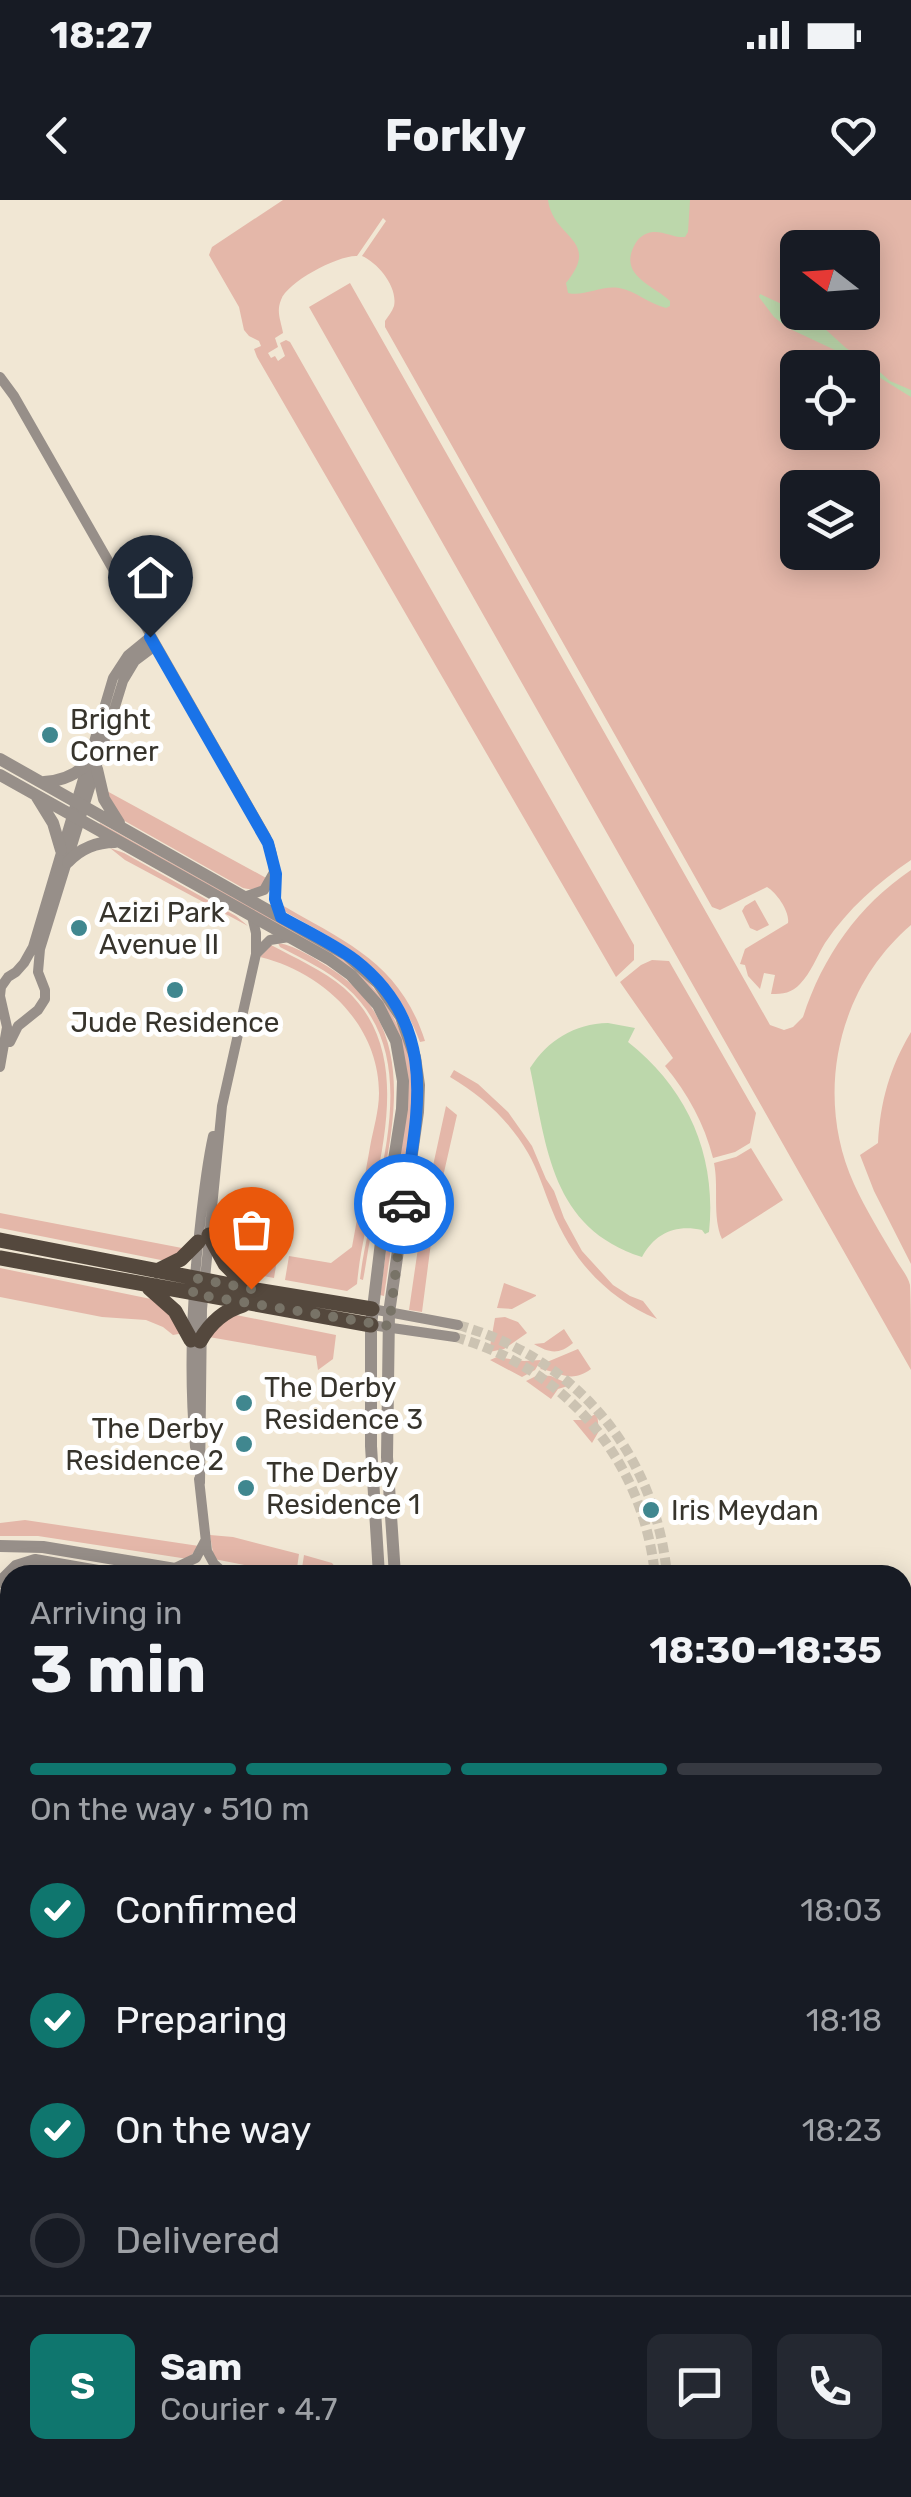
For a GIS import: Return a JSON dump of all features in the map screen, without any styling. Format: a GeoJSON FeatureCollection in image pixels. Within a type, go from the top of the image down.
{"type":"FeatureCollection","features":[{"type":"Feature","properties":{"kind":"main road"},"geometry":{"type":"LineString","coordinates":[[157,1271],[181,1259],[203,1238],[249,1296]]}},
{"type":"Feature","properties":{"kind":"main road"},"geometry":{"type":"LineString","coordinates":[[0,1240],[157,1271],[198,1287]]}},
{"type":"Feature","properties":{"kind":"main road"},"geometry":{"type":"LineString","coordinates":[[0,1258],[145,1286],[198,1287],[372,1317]]}},
{"type":"Feature","properties":{"kind":"main road"},"geometry":{"type":"LineString","coordinates":[[145,1286],[161,1297],[196,1340],[218,1317],[249,1296]]}},
{"type":"Feature","properties":{"kind":"street"},"geometry":{"type":"LineString","coordinates":[[0,377],[266,837],[273,855],[275,899],[281,917]]}},
{"type":"Feature","properties":{"kind":"street"},"geometry":{"type":"LineString","coordinates":[[0,1067],[7,1023],[1,987],[33,947],[126,674],[153,642]]}},
{"type":"Feature","properties":{"kind":"street"},"geometry":{"type":"LineString","coordinates":[[0,759],[39,789],[340,966],[361,984],[385,1016],[399,1054],[403,1082],[372,1317],[370,1446],[378,1565]]}},
{"type":"Feature","properties":{"kind":"street"},"geometry":{"type":"LineString","coordinates":[[0,776],[39,789],[93,765]]}},
{"type":"Feature","properties":{"kind":"street"},"geometry":{"type":"LineString","coordinates":[[93,765],[122,836],[336,948],[369,972],[395,1005],[412,1043],[419,1084],[418,1112],[389,1320],[387,1456],[395,1565]]}},
{"type":"Feature","properties":{"kind":"street"},"geometry":{"type":"LineString","coordinates":[[4,1052],[18,1026],[38,1010],[44,999],[40,949],[64,856],[39,789]]}},
{"type":"Feature","properties":{"kind":"street"},"geometry":{"type":"LineString","coordinates":[[64,856],[122,836]]}},
{"type":"Feature","properties":{"kind":"street"},"geometry":{"type":"LineString","coordinates":[[244,897],[267,886],[275,868]]}},
{"type":"Feature","properties":{"kind":"street"},"geometry":{"type":"LineString","coordinates":[[217,1565],[205,1540],[200,1483],[198,1287],[208,1159],[256,954],[252,916]]}},
{"type":"Feature","properties":{"kind":"street"},"geometry":{"type":"LineString","coordinates":[[256,954],[270,940],[289,937]]}},
{"type":"Feature","properties":{"kind":"street"},"geometry":{"type":"LineString","coordinates":[[16,972],[26,971],[40,978]]}},
{"type":"Feature","properties":{"kind":"street"},"geometry":{"type":"LineString","coordinates":[[4,1007],[15,1015],[29,1015]]}},
{"type":"Feature","properties":{"kind":"street"},"geometry":{"type":"LineString","coordinates":[[372,1317],[456,1330]]}},
{"type":"Feature","properties":{"kind":"street"},"geometry":{"type":"LineString","coordinates":[[182,1565],[196,1558],[205,1540]]}},
{"type":"Feature","properties":{"kind":"street"},"geometry":{"type":"LineString","coordinates":[[0,1546],[44,1547],[150,1565]]}},
{"type":"Feature","properties":{"kind":"street"},"geometry":{"type":"LineString","coordinates":[[19,1565],[35,1560],[64,1565]]}},
{"type":"Feature","properties":{"kind":"shaded area"},"geometry":{"type":"Polygon","coordinates":[[[283,200],[911,200],[911,860],[875,887],[843,919],[797,987],[771,994],[775,975],[764,973],[760,989],[748,976],[745,965],[740,964],[745,949],[788,923],[782,903],[767,887],[720,910],[712,907],[385,327],[394,306],[393,291],[380,270],[362,256],[386,221],[383,218],[357,256],[314,271],[285,293],[279,309],[283,333],[275,338],[278,347],[268,353],[278,361],[285,356],[280,343],[290,342],[634,945],[634,960],[616,977],[257,357],[254,349],[261,346],[259,341],[244,330],[239,307],[209,255],[212,247],[283,200]]]}},
{"type":"Feature","properties":{"kind":"shaded area"},"geometry":{"type":"Polygon","coordinates":[[[548,200],[690,200],[685,237],[647,233],[637,241],[631,256],[634,272],[670,301],[670,306],[660,306],[619,288],[568,293],[566,283],[579,257],[548,200]]]}},
{"type":"Feature","properties":{"kind":"shaded area"},"geometry":{"type":"Polygon","coordinates":[[[350,283],[770,1025],[784,1030],[803,1017],[821,973],[845,934],[875,900],[911,870],[911,925],[865,980],[850,1011],[835,1080],[842,1150],[854,1184],[910,1285],[911,1370],[309,307],[350,283]]]}},
{"type":"Feature","properties":{"kind":"shaded area"},"geometry":{"type":"Polygon","coordinates":[[[760,294],[780,303],[780,322],[774,317],[760,294]]]}},
{"type":"Feature","properties":{"kind":"shaded area"},"geometry":{"type":"Polygon","coordinates":[[[792,330],[826,330],[849,350],[835,350],[792,330]]]}},
{"type":"Feature","properties":{"kind":"shaded area"},"geometry":{"type":"Polygon","coordinates":[[[880,372],[911,390],[911,397],[880,378],[880,372]]]}},
{"type":"Feature","properties":{"kind":"shaded area"},"geometry":{"type":"Polygon","coordinates":[[[105,790],[268,879],[257,888],[243,888],[123,820],[105,790]]]}},
{"type":"Feature","properties":{"kind":"shaded area"},"geometry":{"type":"Polygon","coordinates":[[[100,823],[335,954],[368,982],[392,1015],[408,1054],[413,1097],[384,1296],[380,1295],[408,1091],[376,995],[100,823]]]}},
{"type":"Feature","properties":{"kind":"shaded area"},"geometry":{"type":"Polygon","coordinates":[[[110,848],[236,916],[248,926],[125,860],[110,848]]]}},
{"type":"Feature","properties":{"kind":"shaded area"},"geometry":{"type":"Polygon","coordinates":[[[755,900],[769,925],[757,931],[750,928],[742,911],[755,900]]]}},
{"type":"Feature","properties":{"kind":"shaded area"},"geometry":{"type":"Polygon","coordinates":[[[282,905],[349,944],[386,974],[414,1014],[425,1041],[420,1042],[383,978],[350,950],[287,913],[282,905]]]}},
{"type":"Feature","properties":{"kind":"shaded area"},"geometry":{"type":"Polygon","coordinates":[[[278,943],[300,950],[333,970],[362,995],[381,1025],[391,1057],[392,1128],[363,1280],[360,1279],[366,1243],[389,1126],[390,1088],[385,1051],[371,1017],[346,987],[278,943]]]}},
{"type":"Feature","properties":{"kind":"shaded area"},"geometry":{"type":"Polygon","coordinates":[[[271,945],[344,988],[369,1018],[383,1052],[387,1090],[379,1169],[357,1284],[347,1291],[285,1280],[289,1256],[331,1263],[352,1247],[378,1107],[376,1068],[358,1024],[343,1005],[305,975],[260,957],[271,945]]]}},
{"type":"Feature","properties":{"kind":"shaded area"},"geometry":{"type":"Polygon","coordinates":[[[652,960],[669,961],[756,1113],[750,1143],[735,1152],[713,1158],[694,1109],[665,1066],[673,1058],[620,982],[652,960]]]}},
{"type":"Feature","properties":{"kind":"shaded area"},"geometry":{"type":"Polygon","coordinates":[[[608,1023],[635,1028],[628,1042],[667,1081],[682,1103],[703,1151],[708,1177],[709,1232],[683,1228],[667,1232],[642,1257],[612,1244],[571,1206],[549,1155],[530,1068],[563,1035],[608,1023]]]}},
{"type":"Feature","properties":{"kind":"shaded area"},"geometry":{"type":"Polygon","coordinates":[[[911,1032],[911,1264],[860,1155],[878,1143],[887,1085],[911,1032]]]}},
{"type":"Feature","properties":{"kind":"shaded area"},"geometry":{"type":"Polygon","coordinates":[[[454,1070],[478,1084],[508,1112],[532,1146],[582,1251],[613,1285],[643,1301],[657,1319],[622,1300],[581,1261],[560,1228],[521,1141],[494,1110],[450,1077],[454,1070]]]}},
{"type":"Feature","properties":{"kind":"shaded area"},"geometry":{"type":"Polygon","coordinates":[[[446,1106],[457,1115],[435,1212],[422,1312],[409,1310],[424,1207],[446,1106]]]}},
{"type":"Feature","properties":{"kind":"shaded area"},"geometry":{"type":"Polygon","coordinates":[[[751,1148],[783,1200],[722,1239],[717,1221],[714,1163],[751,1148]]]}},
{"type":"Feature","properties":{"kind":"shaded area"},"geometry":{"type":"Polygon","coordinates":[[[0,1213],[182,1248],[182,1254],[166,1261],[0,1228],[0,1213]]]}},
{"type":"Feature","properties":{"kind":"shaded area"},"geometry":{"type":"Polygon","coordinates":[[[219,1244],[278,1254],[274,1278],[237,1271],[219,1244]]]}},
{"type":"Feature","properties":{"kind":"shaded area"},"geometry":{"type":"Polygon","coordinates":[[[0,1268],[157,1301],[184,1333],[173,1335],[146,1320],[102,1317],[0,1297],[0,1268]]]}},
{"type":"Feature","properties":{"kind":"shaded area"},"geometry":{"type":"Polygon","coordinates":[[[504,1283],[536,1296],[512,1309],[497,1308],[504,1283]]]}},
{"type":"Feature","properties":{"kind":"shaded area"},"geometry":{"type":"Polygon","coordinates":[[[231,1314],[336,1335],[333,1359],[318,1370],[316,1356],[209,1337],[231,1314]]]}},
{"type":"Feature","properties":{"kind":"shaded area"},"geometry":{"type":"Polygon","coordinates":[[[495,1318],[518,1322],[527,1333],[504,1349],[489,1352],[495,1318]]]}},
{"type":"Feature","properties":{"kind":"shaded area"},"geometry":{"type":"Polygon","coordinates":[[[564,1329],[573,1343],[563,1349],[549,1351],[534,1344],[544,1343],[564,1329]]]}},
{"type":"Feature","properties":{"kind":"shaded area"},"geometry":{"type":"Polygon","coordinates":[[[578,1349],[591,1369],[584,1373],[571,1376],[540,1369],[547,1362],[578,1349]]]}},
{"type":"Feature","properties":{"kind":"shaded area"},"geometry":{"type":"Polygon","coordinates":[[[490,1360],[541,1360],[535,1370],[522,1377],[490,1360]]]}},
{"type":"Feature","properties":{"kind":"shaded area"},"geometry":{"type":"Polygon","coordinates":[[[538,1375],[571,1385],[558,1389],[551,1399],[526,1381],[538,1375]]]}},
{"type":"Feature","properties":{"kind":"shaded area"},"geometry":{"type":"Polygon","coordinates":[[[597,1413],[599,1431],[592,1443],[573,1420],[585,1420],[597,1413]]]}},
{"type":"Feature","properties":{"kind":"shaded area"},"geometry":{"type":"Polygon","coordinates":[[[25,1520],[199,1546],[188,1559],[38,1536],[0,1536],[0,1523],[25,1520]]]}},
{"type":"Feature","properties":{"kind":"shaded area"},"geometry":{"type":"Polygon","coordinates":[[[210,1535],[299,1554],[297,1565],[245,1565],[214,1559],[210,1535]]]}},
{"type":"Feature","properties":{"kind":"shaded area"},"geometry":{"type":"Polygon","coordinates":[[[304,1555],[334,1565],[302,1565],[304,1555]]]}},
{"type":"Feature","properties":{"kind":"tunnel"},"geometry":{"type":"LineString","coordinates":[[458,1325],[500,1340],[539,1361],[573,1386],[602,1416],[627,1451],[646,1489],[665,1565]]}},
{"type":"Feature","properties":{"kind":"tunnel"},"geometry":{"type":"LineString","coordinates":[[455,1337],[495,1351],[531,1371],[592,1424],[616,1457],[634,1494],[648,1533],[653,1565]]}},
{"type":"Feature","properties":{"kind":"way so far"},"geometry":{"type":"LineString","coordinates":[[251,1289],[194,1278],[193,1294],[389,1326],[404,1204]]}},
{"type":"Feature","properties":{"kind":"place","name":"Bright Corner"},"geometry":{"type":"Point","coordinates":[50,735]}},
{"type":"Feature","properties":{"kind":"place","name":"Azizi Park Avenue II"},"geometry":{"type":"Point","coordinates":[79,928]}},
{"type":"Feature","properties":{"kind":"place","name":"Jude Residence"},"geometry":{"type":"Point","coordinates":[175,990]}},
{"type":"Feature","properties":{"kind":"place","name":"The Derby Residence 3"},"geometry":{"type":"Point","coordinates":[244,1403]}},
{"type":"Feature","properties":{"kind":"place","name":"The Derby Residence 2"},"geometry":{"type":"Point","coordinates":[244,1444]}},
{"type":"Feature","properties":{"kind":"place","name":"The Derby Residence 1"},"geometry":{"type":"Point","coordinates":[246,1488]}},
{"type":"Feature","properties":{"kind":"place","name":"Iris Meydan"},"geometry":{"type":"Point","coordinates":[651,1510]}},
{"type":"Feature","properties":{"kind":"route"},"geometry":{"type":"LineString","coordinates":[[150,637],[268,843],[281,917],[369,972],[402,1018],[412,1043],[419,1084],[404,1204]]}}]}
